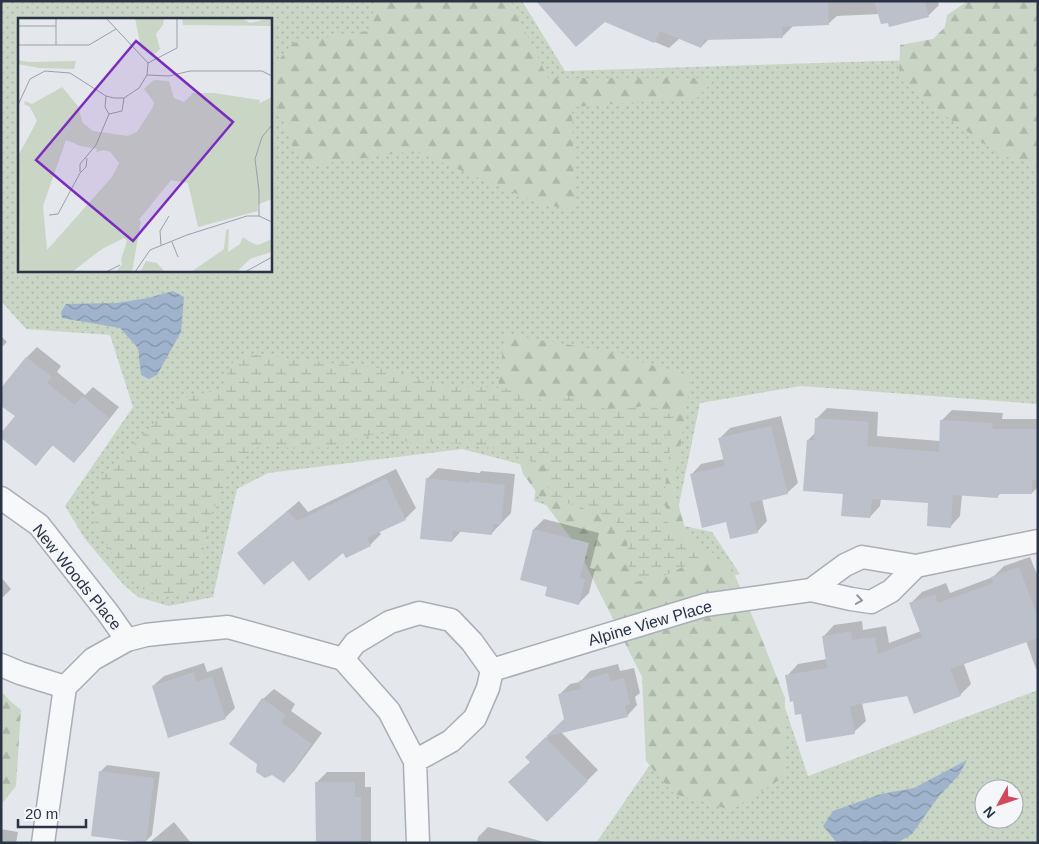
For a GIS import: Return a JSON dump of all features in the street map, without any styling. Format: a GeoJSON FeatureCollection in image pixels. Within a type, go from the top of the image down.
{"type":"FeatureCollection","features":[{"type":"Feature","properties":{"kind":"street","name":"New Woods Place"},"geometry":{"type":"LineString","coordinates":[[1,498],[39,525],[127,640]]}},
{"type":"Feature","properties":{"kind":"street","name":"Alpine View Place"},"geometry":{"type":"LineString","coordinates":[[811,590],[845,566],[862,558],[916,566],[1038,541]]}},
{"type":"Feature","properties":{"kind":"street","name":"Alpine View Place"},"geometry":{"type":"LineString","coordinates":[[492,670],[706,605],[811,590],[871,602],[890,591],[916,566]]}},
{"type":"Feature","properties":{"kind":"street"},"geometry":{"type":"LineString","coordinates":[[343,659],[355,643],[376,630],[390,622],[419,613],[451,620],[472,642],[492,670],[488,688],[475,718],[451,741],[415,760]]}},
{"type":"Feature","properties":{"kind":"street"},"geometry":{"type":"LineString","coordinates":[[43,843],[65,687],[93,659],[127,640],[146,635],[228,627],[343,659],[388,711],[415,760],[418,843]]}},
{"type":"Feature","properties":{"kind":"street"},"geometry":{"type":"LineString","coordinates":[[1,665],[65,687]]}},
{"type":"Feature","properties":{"kind":"green space"},"geometry":{"type":"Polygon","coordinates":[[[1,1],[522,1],[565,71],[914,60],[1038,81],[1038,404],[801,386],[700,403],[675,524],[712,532],[740,574],[618,607],[618,529],[534,501],[539,469],[462,449],[268,473],[237,489],[213,597],[169,606],[138,597],[123,584],[85,539],[65,506],[133,407],[110,335],[26,329],[1,301],[1,1]]]}},
{"type":"Feature","properties":{"kind":"green space"},"geometry":{"type":"Polygon","coordinates":[[[376,1],[510,1],[548,78],[716,78],[697,98],[572,107],[575,210],[542,204],[414,151],[313,165],[295,154],[271,87],[271,71],[292,43],[368,31],[376,1]]]}},
{"type":"Feature","properties":{"kind":"green space"},"geometry":{"type":"Polygon","coordinates":[[[968,1],[1038,1],[1038,167],[1024,161],[1000,155],[919,97],[899,78],[900,45],[933,39],[945,27],[947,15],[968,1]]]}},
{"type":"Feature","properties":{"kind":"green space"},"geometry":{"type":"Polygon","coordinates":[[[505,334],[606,351],[691,377],[674,489],[687,535],[731,566],[785,698],[784,777],[731,810],[674,794],[646,761],[642,677],[576,545],[523,474],[498,387],[505,334]]]}},
{"type":"Feature","properties":{"kind":"green space"},"geometry":{"type":"Polygon","coordinates":[[[250,354],[386,369],[444,387],[523,390],[548,404],[564,394],[612,411],[649,405],[674,416],[664,496],[669,529],[702,558],[666,575],[636,582],[629,572],[627,536],[613,518],[549,497],[546,467],[498,449],[438,441],[415,445],[382,432],[323,449],[303,450],[274,446],[253,448],[230,471],[209,520],[199,580],[195,592],[166,597],[144,590],[119,564],[96,529],[93,504],[101,478],[158,419],[187,397],[220,389],[233,362],[250,354]]]}},
{"type":"Feature","properties":{"kind":"green space"},"geometry":{"type":"Polygon","coordinates":[[[767,654],[808,776],[1038,690],[1038,843],[596,843],[654,759],[767,654]]]}},
{"type":"Feature","properties":{"kind":"green space"},"geometry":{"type":"Polygon","coordinates":[[[1,693],[21,710],[16,786],[1,805],[1,693]]]}},
{"type":"Feature","properties":{"kind":"water"},"geometry":{"type":"Polygon","coordinates":[[[173,291],[184,297],[181,332],[157,375],[149,379],[141,375],[138,348],[120,328],[62,318],[61,312],[66,304],[117,303],[148,298],[173,291]]]}},
{"type":"Feature","properties":{"kind":"water"},"geometry":{"type":"Polygon","coordinates":[[[967,760],[959,775],[939,796],[912,834],[897,843],[837,843],[823,826],[833,811],[881,794],[914,788],[967,760]]]}},
{"type":"Feature","properties":{"kind":"building"},"geometry":{"type":"Polygon","coordinates":[[[536,1],[828,1],[829,25],[782,27],[783,38],[704,40],[701,48],[660,31],[654,43],[605,22],[576,47],[536,1]]]}},
{"type":"Feature","properties":{"kind":"building"},"geometry":{"type":"Polygon","coordinates":[[[874,1],[925,1],[929,17],[889,27],[888,23],[881,24],[874,1]]]}},
{"type":"Feature","properties":{"kind":"building"},"geometry":{"type":"Polygon","coordinates":[[[26,357],[52,377],[47,383],[75,405],[82,396],[109,418],[74,463],[52,445],[36,466],[1,438],[1,433],[15,416],[1,406],[1,388],[26,357]]]}},
{"type":"Feature","properties":{"kind":"building"},"geometry":{"type":"Polygon","coordinates":[[[815,418],[869,422],[867,446],[939,452],[940,420],[993,423],[992,429],[1038,429],[1038,480],[1032,480],[1032,494],[998,494],[998,498],[953,495],[951,528],[927,526],[928,503],[872,499],[870,518],[841,516],[843,494],[803,491],[807,440],[814,440],[815,418]]]}},
{"type":"Feature","properties":{"kind":"building"},"geometry":{"type":"Polygon","coordinates":[[[771,426],[788,494],[750,503],[758,533],[730,539],[726,522],[702,528],[690,474],[725,466],[718,438],[771,426]]]}},
{"type":"Feature","properties":{"kind":"building"},"geometry":{"type":"Polygon","coordinates":[[[386,478],[406,520],[367,538],[371,546],[346,558],[343,553],[309,581],[293,561],[264,585],[237,553],[288,511],[297,521],[386,478]]]}},
{"type":"Feature","properties":{"kind":"building"},"geometry":{"type":"Polygon","coordinates":[[[426,478],[505,485],[501,524],[493,524],[492,535],[453,531],[452,542],[420,539],[426,478]]]}},
{"type":"Feature","properties":{"kind":"building"},"geometry":{"type":"Polygon","coordinates":[[[533,529],[589,543],[580,578],[585,579],[579,605],[545,596],[547,587],[520,580],[533,529]]]}},
{"type":"Feature","properties":{"kind":"building"},"geometry":{"type":"Polygon","coordinates":[[[1019,567],[1038,618],[1038,638],[950,669],[961,696],[914,714],[907,696],[850,706],[855,734],[806,742],[801,714],[795,715],[793,701],[790,702],[785,675],[827,668],[822,636],[851,631],[852,640],[875,637],[878,654],[922,637],[909,603],[935,594],[938,603],[993,583],[991,577],[1019,567]]]}},
{"type":"Feature","properties":{"kind":"building"},"geometry":{"type":"Polygon","coordinates":[[[194,672],[196,682],[212,677],[226,719],[168,738],[152,686],[194,672]]]}},
{"type":"Feature","properties":{"kind":"building"},"geometry":{"type":"Polygon","coordinates":[[[608,673],[610,681],[624,678],[630,704],[625,706],[628,717],[546,737],[564,719],[558,694],[581,689],[579,681],[608,673]]]}},
{"type":"Feature","properties":{"kind":"building"},"geometry":{"type":"Polygon","coordinates":[[[262,698],[286,715],[281,722],[312,744],[284,783],[272,775],[265,778],[256,772],[257,764],[229,744],[262,698]]]}},
{"type":"Feature","properties":{"kind":"building"},"geometry":{"type":"Polygon","coordinates":[[[545,737],[588,781],[547,822],[508,782],[530,762],[525,757],[545,737]]]}},
{"type":"Feature","properties":{"kind":"building"},"geometry":{"type":"Polygon","coordinates":[[[99,771],[154,778],[146,843],[91,836],[99,771]]]}},
{"type":"Feature","properties":{"kind":"building"},"geometry":{"type":"Polygon","coordinates":[[[315,782],[355,782],[355,797],[361,797],[361,842],[316,842],[315,782]]]}}]}
